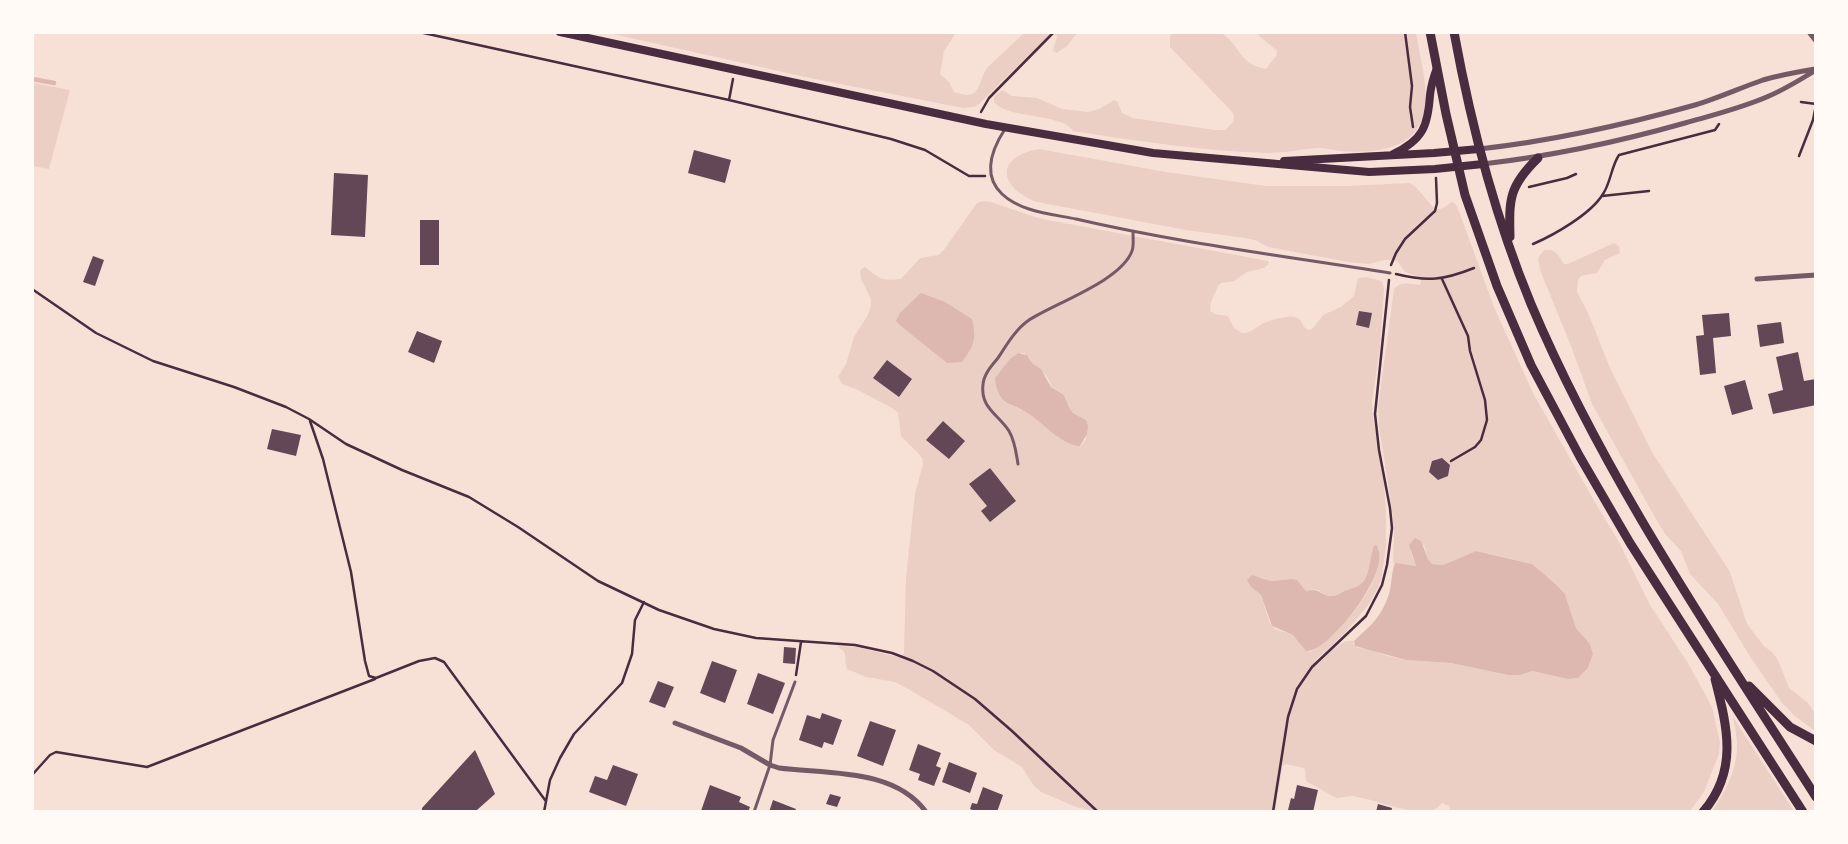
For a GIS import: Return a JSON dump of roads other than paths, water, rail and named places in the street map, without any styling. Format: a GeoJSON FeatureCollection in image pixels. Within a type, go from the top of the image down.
{"type":"FeatureCollection","features":[{"type":"Feature","properties":{"kind":"main road"},"geometry":{"type":"LineString","coordinates":[[560,32],[986,124],[1153,153],[1369,172],[1458,168],[1483,164]]}},
{"type":"Feature","properties":{"kind":"main road"},"geometry":{"type":"LineString","coordinates":[[1430,32],[1458,168],[1497,286],[1530,365],[1630,544],[1803,812]]}},
{"type":"Feature","properties":{"kind":"main road"},"geometry":{"type":"LineString","coordinates":[[1454,32],[1483,164],[1510,248],[1530,302],[1553,354],[1608,462],[1647,530],[1816,797]]}},
{"type":"Feature","properties":{"kind":"main road"},"geometry":{"type":"LineString","coordinates":[[1389,156],[1408,147],[1418,137],[1429,116],[1430,93],[1437,68]]}},
{"type":"Feature","properties":{"kind":"main road"},"geometry":{"type":"LineString","coordinates":[[1264,162],[1389,156],[1479,149]]}},
{"type":"Feature","properties":{"kind":"main road"},"geometry":{"type":"LineString","coordinates":[[1510,248],[1511,197],[1522,174],[1538,158]]}},
{"type":"Feature","properties":{"kind":"main road"},"geometry":{"type":"LineString","coordinates":[[1703,812],[1716,792],[1727,761],[1728,740],[1726,720],[1713,671]]}},
{"type":"Feature","properties":{"kind":"main road"},"geometry":{"type":"LineString","coordinates":[[1738,675],[1790,727],[1816,741]]}},
{"type":"Feature","properties":{"kind":"street"},"geometry":{"type":"LineString","coordinates":[[1810,32],[1816,41]]}},
{"type":"Feature","properties":{"kind":"street"},"geometry":{"type":"LineString","coordinates":[[1479,149],[1600,130],[1698,104],[1762,81],[1791,73],[1816,70]]}},
{"type":"Feature","properties":{"kind":"street"},"geometry":{"type":"LineString","coordinates":[[1483,164],[1538,158],[1609,144],[1727,112],[1768,97],[1816,70]]}},
{"type":"Feature","properties":{"kind":"street"},"geometry":{"type":"LineString","coordinates":[[1757,279],[1816,275]]}},
{"type":"Feature","properties":{"kind":"street"},"geometry":{"type":"LineString","coordinates":[[675,724],[741,748],[770,765],[779,768],[870,777],[901,789],[921,805],[926,812]]}},
{"type":"Feature","properties":{"kind":"lane"},"geometry":{"type":"LineString","coordinates":[[1006,128],[1000,136],[990,169],[990,176],[1001,193],[1024,207],[1133,232],[1390,273]]}},
{"type":"Feature","properties":{"kind":"lane"},"geometry":{"type":"LineString","coordinates":[[1018,464],[1015,445],[1009,431],[987,408],[982,384],[985,376],[1011,338],[1029,320],[1108,278],[1127,260],[1132,250],[1133,232]]}},
{"type":"Feature","properties":{"kind":"lane"},"geometry":{"type":"LineString","coordinates":[[754,812],[770,765],[773,740],[795,682]]}},
{"type":"Feature","properties":{"kind":"waterway"},"geometry":{"type":"LineString","coordinates":[[32,79],[54,83]]}}]}
